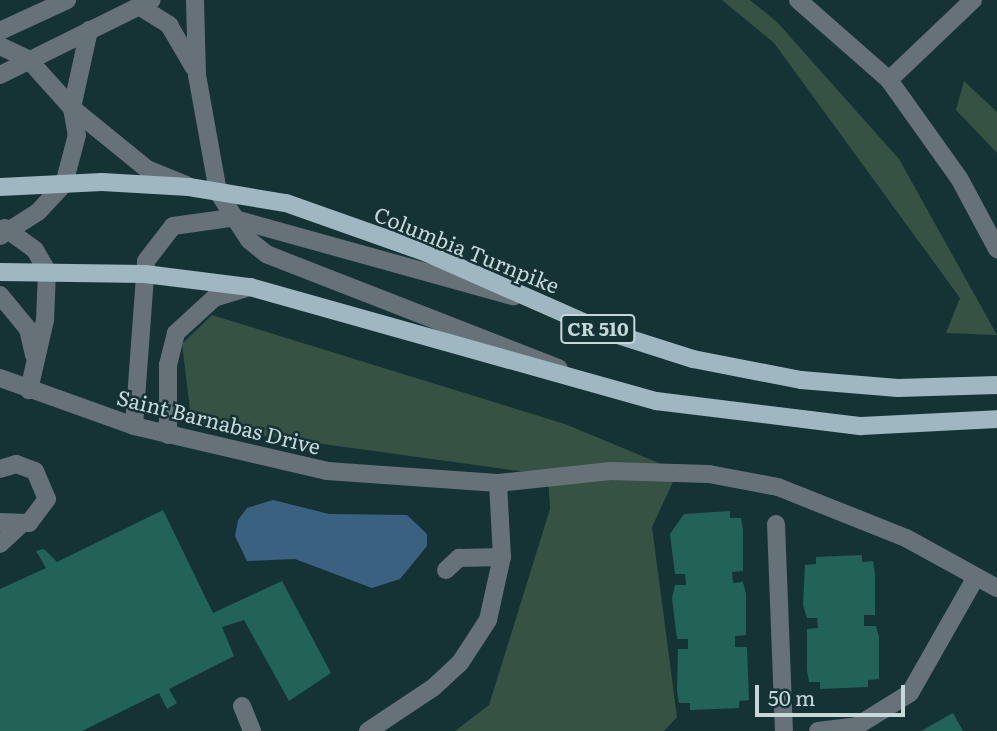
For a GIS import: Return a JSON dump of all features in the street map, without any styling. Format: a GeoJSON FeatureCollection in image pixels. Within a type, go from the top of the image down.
{"type":"FeatureCollection","features":[{"type":"Feature","properties":{"kind":"main road","name":"Columbia Turnpike"},"geometry":{"type":"LineString","coordinates":[[0,187],[64,184],[189,187],[286,203],[693,359],[801,380],[898,388],[997,385]]}},
{"type":"Feature","properties":{"kind":"main road","name":"CR 510"},"geometry":{"type":"LineString","coordinates":[[0,272],[145,274],[250,287],[656,401],[861,426],[997,419]]}},
{"type":"Feature","properties":{"kind":"street"},"geometry":{"type":"LineString","coordinates":[[0,31],[67,0]]}},
{"type":"Feature","properties":{"kind":"street"},"geometry":{"type":"LineString","coordinates":[[195,0],[197,75],[218,192],[231,218],[266,254],[479,332],[597,385]]}},
{"type":"Feature","properties":{"kind":"street"},"geometry":{"type":"LineString","coordinates":[[797,0],[889,80],[959,178],[997,249]]}},
{"type":"Feature","properties":{"kind":"street"},"geometry":{"type":"LineString","coordinates":[[889,80],[972,0]]}},
{"type":"Feature","properties":{"kind":"street"},"geometry":{"type":"LineString","coordinates":[[0,75],[146,3],[169,25],[197,75]]}},
{"type":"Feature","properties":{"kind":"street"},"geometry":{"type":"LineString","coordinates":[[29,390],[47,271],[4,231],[64,184],[75,158],[72,108],[89,30]]}},
{"type":"Feature","properties":{"kind":"street"},"geometry":{"type":"LineString","coordinates":[[0,46],[28,59],[72,108],[148,169],[189,187]]}},
{"type":"Feature","properties":{"kind":"street"},"geometry":{"type":"LineString","coordinates":[[134,426],[145,274],[156,242],[173,226],[231,218],[436,279],[534,300]]}},
{"type":"Feature","properties":{"kind":"street"},"geometry":{"type":"LineString","coordinates":[[168,435],[168,365],[176,333],[214,298],[250,287]]}},
{"type":"Feature","properties":{"kind":"street"},"geometry":{"type":"LineString","coordinates":[[0,295],[28,329],[35,358]]}},
{"type":"Feature","properties":{"kind":"street","name":"Saint Barnabas Drive"},"geometry":{"type":"LineString","coordinates":[[0,378],[134,426],[327,471],[498,483],[610,471],[709,474],[778,487],[906,538],[997,588]]}},
{"type":"Feature","properties":{"kind":"street"},"geometry":{"type":"LineString","coordinates":[[0,469],[26,466],[46,488],[44,509],[19,526],[0,544]]}},
{"type":"Feature","properties":{"kind":"street"},"geometry":{"type":"LineString","coordinates":[[368,731],[460,663],[488,620],[502,557],[498,483]]}},
{"type":"Feature","properties":{"kind":"street"},"geometry":{"type":"LineString","coordinates":[[0,522],[19,526]]}},
{"type":"Feature","properties":{"kind":"street"},"geometry":{"type":"LineString","coordinates":[[776,524],[784,731]]}},
{"type":"Feature","properties":{"kind":"street"},"geometry":{"type":"LineString","coordinates":[[446,570],[459,558],[502,557]]}},
{"type":"Feature","properties":{"kind":"street"},"geometry":{"type":"LineString","coordinates":[[818,731],[858,729],[910,693],[976,577]]}},
{"type":"Feature","properties":{"kind":"street"},"geometry":{"type":"LineString","coordinates":[[242,706],[252,731]]}},
{"type":"Feature","properties":{"kind":"green space"},"geometry":{"type":"Polygon","coordinates":[[[722,0],[750,0],[777,22],[899,159],[997,335],[946,333],[960,298],[774,43],[722,0]]]}},
{"type":"Feature","properties":{"kind":"green space"},"geometry":{"type":"Polygon","coordinates":[[[964,81],[997,112],[997,153],[956,110],[964,81]]]}},
{"type":"Feature","properties":{"kind":"green space"},"geometry":{"type":"Polygon","coordinates":[[[212,315],[565,424],[678,471],[652,527],[677,717],[664,731],[455,731],[489,705],[550,509],[548,475],[192,426],[182,344],[212,315]]]}},
{"type":"Feature","properties":{"kind":"water"},"geometry":{"type":"Polygon","coordinates":[[[273,500],[329,514],[407,515],[427,534],[427,546],[400,579],[372,588],[295,559],[247,561],[235,536],[238,520],[247,508],[273,500]]]}},
{"type":"Feature","properties":{"kind":"building"},"geometry":{"type":"Polygon","coordinates":[[[163,510],[213,613],[282,581],[331,673],[289,701],[244,620],[222,627],[234,656],[169,689],[177,703],[167,709],[159,693],[82,731],[0,731],[0,589],[46,568],[36,551],[44,549],[57,562],[163,510]]]}},
{"type":"Feature","properties":{"kind":"building"},"geometry":{"type":"Polygon","coordinates":[[[730,511],[730,518],[741,518],[743,530],[743,571],[732,572],[733,583],[743,582],[746,594],[746,635],[735,636],[735,647],[747,647],[749,700],[739,701],[739,708],[690,710],[690,703],[679,703],[677,691],[678,649],[688,649],[688,639],[677,639],[672,598],[675,585],[686,585],[685,574],[675,574],[670,534],[684,514],[730,511]]]}},
{"type":"Feature","properties":{"kind":"building"},"geometry":{"type":"Polygon","coordinates":[[[862,555],[862,562],[873,561],[875,574],[875,615],[864,615],[864,626],[876,626],[879,637],[879,679],[868,680],[868,687],[820,689],[820,682],[809,682],[807,670],[807,629],[818,628],[817,618],[807,618],[803,605],[805,565],[816,564],[816,557],[862,555]]]}},
{"type":"Feature","properties":{"kind":"building"},"geometry":{"type":"Polygon","coordinates":[[[953,713],[963,731],[921,731],[953,713]]]}}]}
